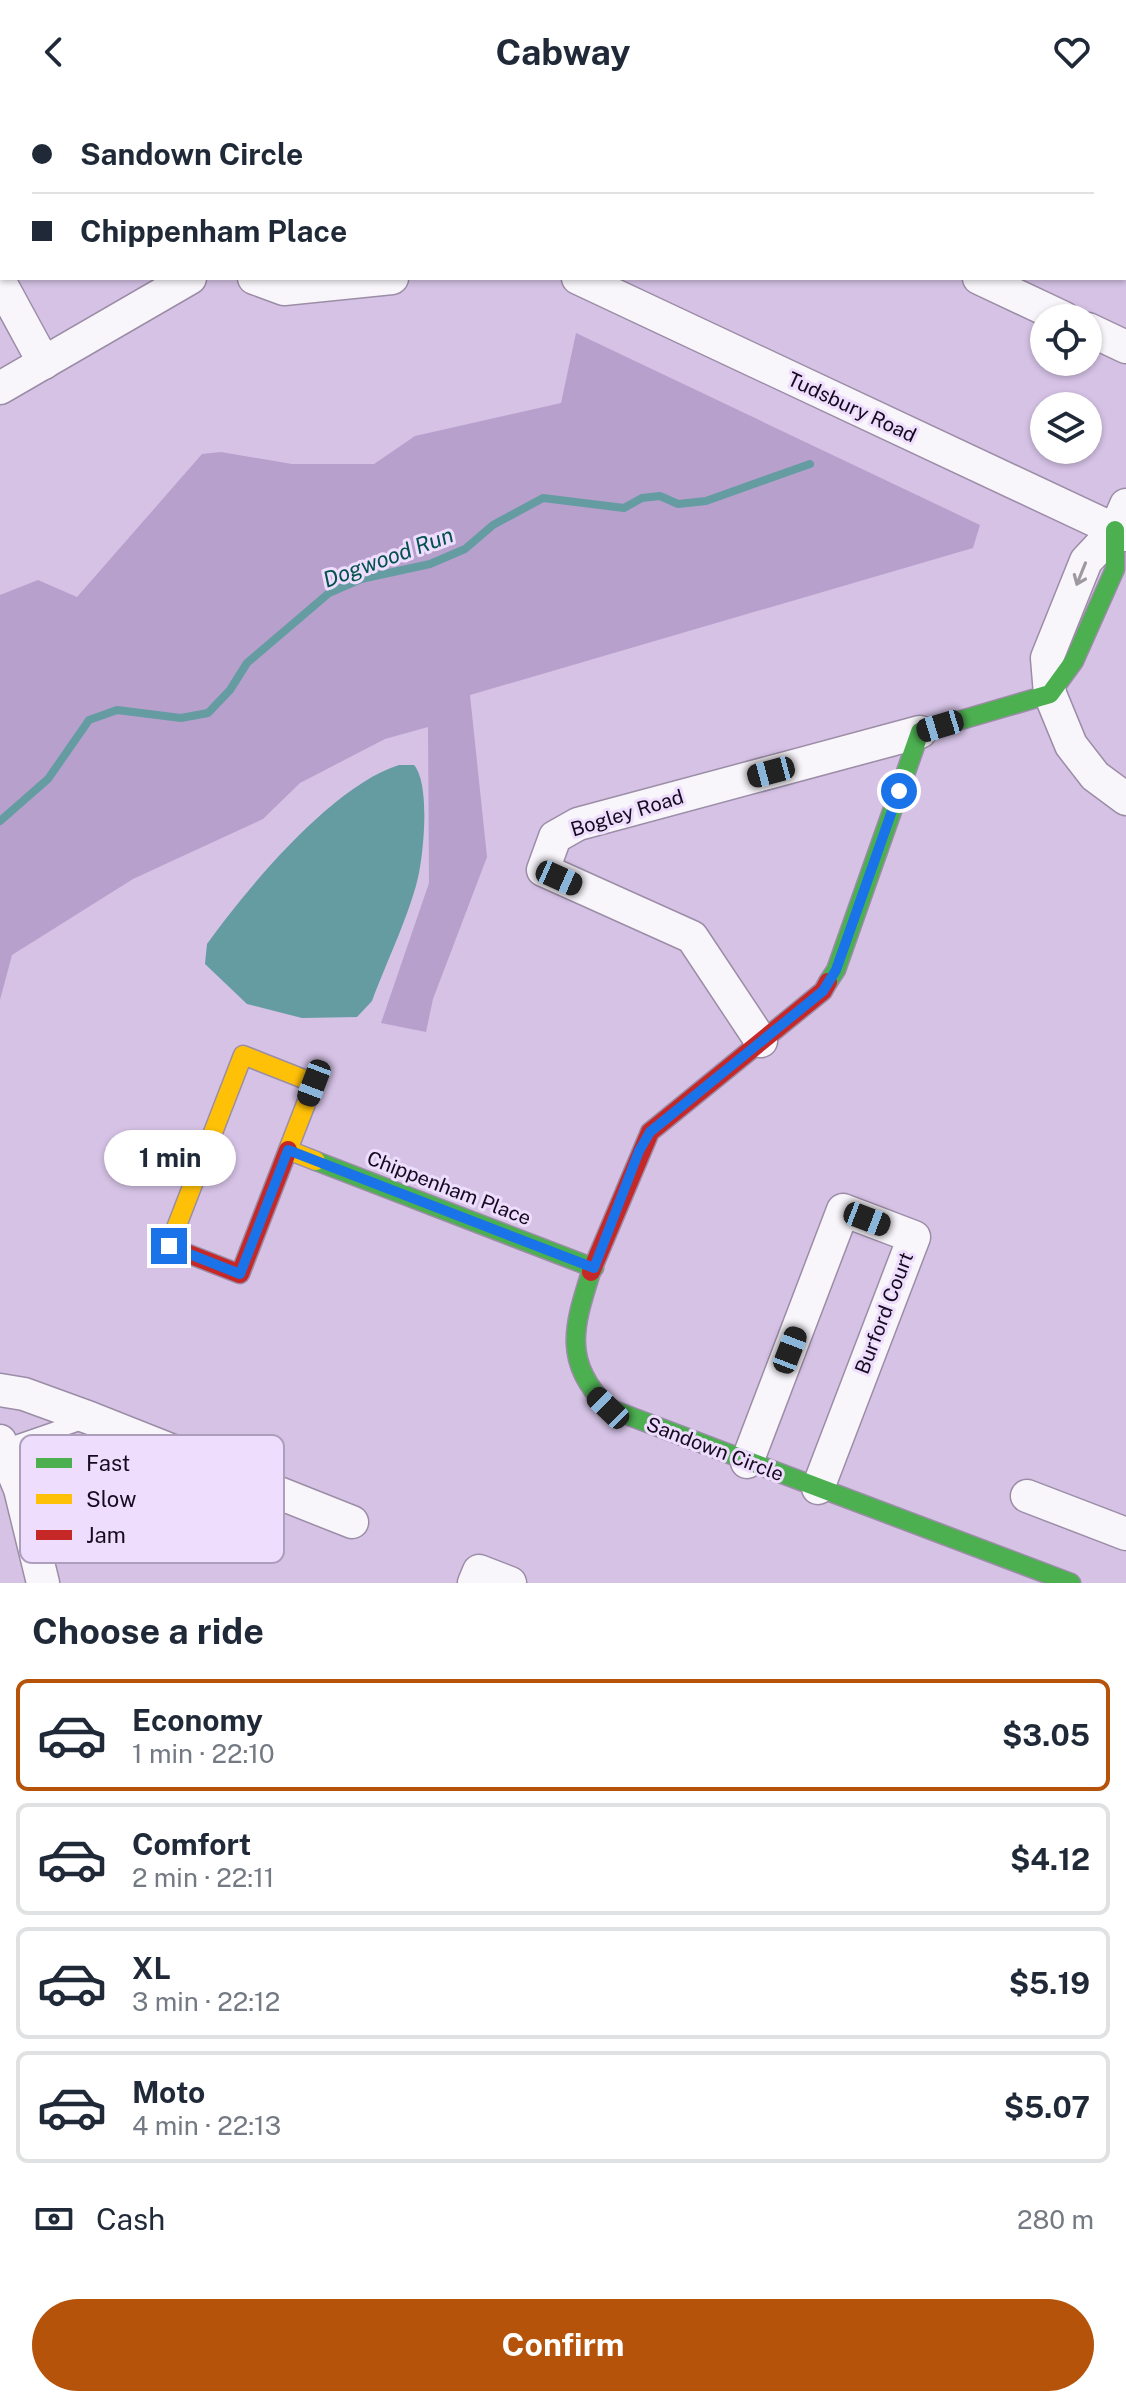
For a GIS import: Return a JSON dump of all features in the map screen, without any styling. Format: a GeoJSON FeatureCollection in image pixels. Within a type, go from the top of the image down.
{"type":"FeatureCollection","features":[{"type":"Feature","properties":{"kind":"street"},"geometry":{"type":"LineString","coordinates":[[0,388],[187,280]]}},
{"type":"Feature","properties":{"kind":"street"},"geometry":{"type":"LineString","coordinates":[[259,280],[284,289],[372,280]]}},
{"type":"Feature","properties":{"kind":"street","name":"Tudsbury Road"},"geometry":{"type":"LineString","coordinates":[[582,280],[1122,524]]}},
{"type":"Feature","properties":{"kind":"street"},"geometry":{"type":"LineString","coordinates":[[983,280],[1034,304]]}},
{"type":"Feature","properties":{"kind":"street"},"geometry":{"type":"LineString","coordinates":[[0,282],[44,363]]}},
{"type":"Feature","properties":{"kind":"street"},"geometry":{"type":"LineString","coordinates":[[1102,336],[1126,347]]}},
{"type":"Feature","properties":{"kind":"street"},"geometry":{"type":"LineString","coordinates":[[1122,524],[1086,561],[1078,617],[1047,658],[1050,694],[1071,745],[1095,776],[1126,799]]}},
{"type":"Feature","properties":{"kind":"street"},"geometry":{"type":"LineString","coordinates":[[920,732],[1050,694]]}},
{"type":"Feature","properties":{"kind":"street","name":"Bogley Road"},"geometry":{"type":"LineString","coordinates":[[761,1041],[692,937],[543,870],[555,837],[578,824],[920,732]]}},
{"type":"Feature","properties":{"kind":"street","name":"Sandown Circle"},"geometry":{"type":"LineString","coordinates":[[920,732],[836,970],[823,991],[650,1132],[639,1151],[594,1268],[577,1318],[574,1345],[588,1388],[608,1408],[1071,1583]]}},
{"type":"Feature","properties":{"kind":"street"},"geometry":{"type":"LineString","coordinates":[[243,1055],[314,1083],[288,1150],[240,1274],[169,1246],[243,1055]]}},
{"type":"Feature","properties":{"kind":"street","name":"Chippenham Place"},"geometry":{"type":"LineString","coordinates":[[288,1150],[594,1268]]}},
{"type":"Feature","properties":{"kind":"street","name":"Burford Court"},"geometry":{"type":"LineString","coordinates":[[747,1462],[843,1210],[857,1215],[914,1237],[818,1488]]}},
{"type":"Feature","properties":{"kind":"street"},"geometry":{"type":"LineString","coordinates":[[0,1390],[24,1394],[133,1435]]}},
{"type":"Feature","properties":{"kind":"street"},"geometry":{"type":"LineString","coordinates":[[2,1445],[20,1489]]}},
{"type":"Feature","properties":{"kind":"street"},"geometry":{"type":"LineString","coordinates":[[284,1495],[352,1522]]}},
{"type":"Feature","properties":{"kind":"street"},"geometry":{"type":"LineString","coordinates":[[1027,1496],[1126,1534]]}},
{"type":"Feature","properties":{"kind":"street"},"geometry":{"type":"LineString","coordinates":[[38,1563],[43,1583]]}},
{"type":"Feature","properties":{"kind":"street"},"geometry":{"type":"LineString","coordinates":[[474,1583],[479,1571],[510,1583]]}},
{"type":"Feature","properties":{"kind":"lane"},"geometry":{"type":"LineString","coordinates":[[35,1435],[90,1418]]}},
{"type":"Feature","properties":{"kind":"shaded area"},"geometry":{"type":"Polygon","coordinates":[[[576,333],[980,525],[973,548],[470,695],[487,857],[433,999],[426,1032],[381,1023],[429,883],[428,727],[385,739],[300,783],[263,819],[133,879],[12,955],[0,1000],[0,595],[38,580],[77,597],[202,454],[221,452],[292,464],[374,464],[415,436],[561,403],[576,333]]]}},
{"type":"Feature","properties":{"kind":"shaded area"},"geometry":{"type":"Polygon","coordinates":[[[399,765],[414,765],[419,774],[424,801],[423,848],[410,904],[372,1001],[357,1017],[302,1018],[247,1004],[205,964],[207,944],[293,841],[346,794],[373,776],[399,765]]]}},
{"type":"Feature","properties":{"kind":"waterway","name":"Dogwood Run"},"geometry":{"type":"LineString","coordinates":[[0,821],[48,779],[89,720],[117,710],[181,718],[208,713],[230,690],[247,663],[329,593],[361,579],[430,564],[465,549],[493,525],[543,498],[624,508],[642,498],[660,496],[678,504],[706,501],[810,464]]}},
{"type":"Feature","properties":{"kind":"traffic: fast"},"geometry":{"type":"LineString","coordinates":[[828,982],[836,970],[920,732],[1050,694],[1074,661],[1115,569],[1115,530]]}},
{"type":"Feature","properties":{"kind":"traffic: fast"},"geometry":{"type":"LineString","coordinates":[[316,1161],[594,1268]]}},
{"type":"Feature","properties":{"kind":"traffic: fast"},"geometry":{"type":"LineString","coordinates":[[591,1272],[580,1311],[576,1344],[584,1375],[608,1408],[1071,1583]]}},
{"type":"Feature","properties":{"kind":"traffic: slow"},"geometry":{"type":"LineString","coordinates":[[186,1253],[169,1246],[243,1055],[314,1083],[288,1150],[316,1161]]}},
{"type":"Feature","properties":{"kind":"traffic: jam"},"geometry":{"type":"LineString","coordinates":[[591,1272],[650,1132],[823,991],[828,982]]}},
{"type":"Feature","properties":{"kind":"traffic: jam"},"geometry":{"type":"LineString","coordinates":[[186,1253],[240,1274],[288,1150]]}},
{"type":"Feature","properties":{"kind":"route"},"geometry":{"type":"LineString","coordinates":[[169,1246],[240,1274],[288,1150],[594,1268],[639,1151],[650,1132],[823,991],[836,970],[899,791]]}}]}
